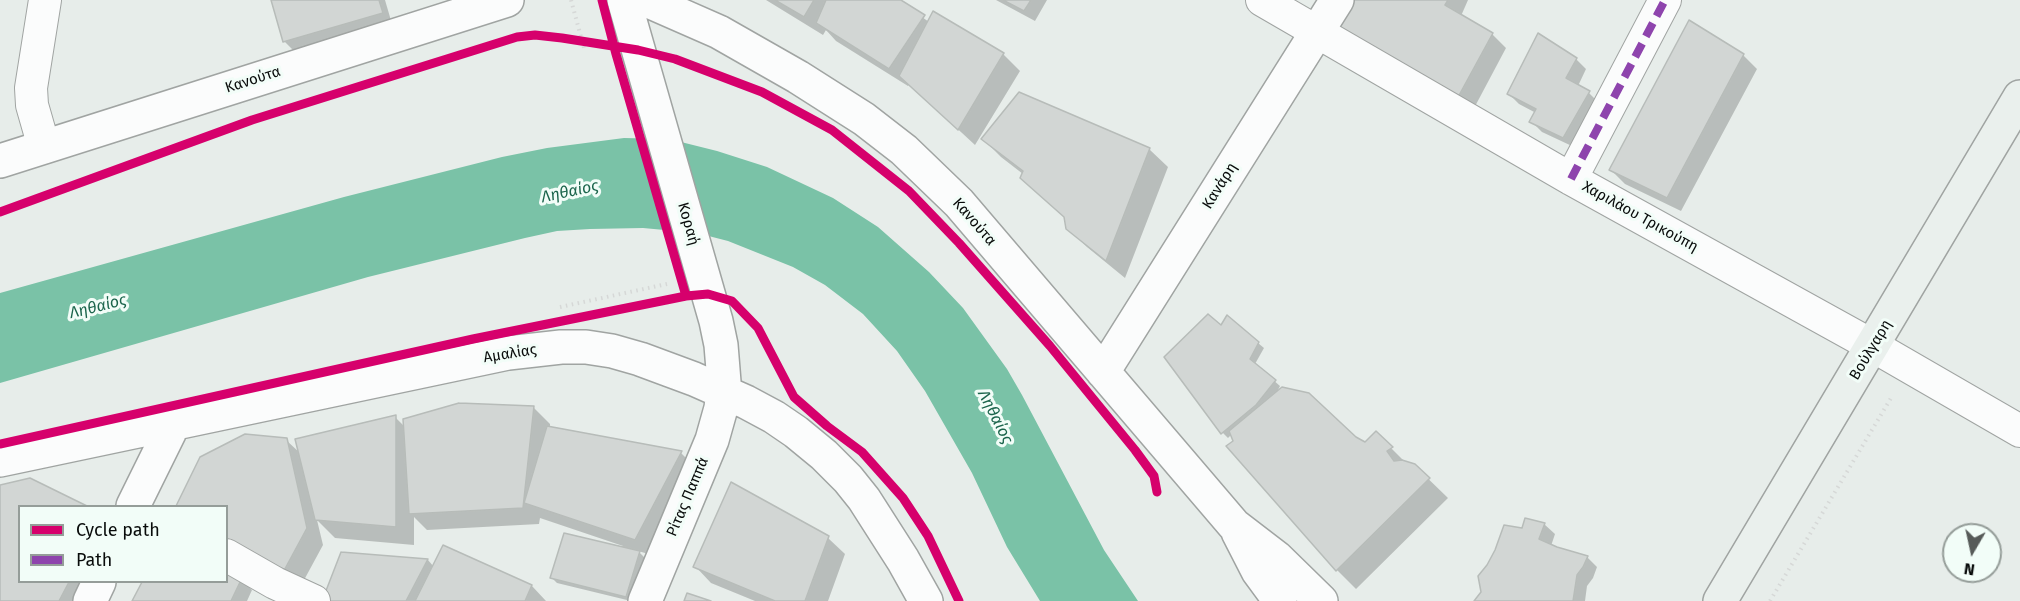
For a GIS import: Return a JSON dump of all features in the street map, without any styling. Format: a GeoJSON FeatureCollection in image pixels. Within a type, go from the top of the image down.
{"type":"FeatureCollection","features":[{"type":"Feature","properties":{"kind":"main road","name":"Βούλγαρη"},"geometry":{"type":"LineString","coordinates":[[1720,601],[2020,97]]}},
{"type":"Feature","properties":{"kind":"street"},"geometry":{"type":"LineString","coordinates":[[44,147],[32,105],[31,88],[45,0]]}},
{"type":"Feature","properties":{"kind":"street","name":"Κανούτα"},"geometry":{"type":"LineString","coordinates":[[0,161],[507,0]]}},
{"type":"Feature","properties":{"kind":"street","name":"Κοραή"},"geometry":{"type":"LineString","coordinates":[[624,0],[716,321],[721,345],[723,391]]}},
{"type":"Feature","properties":{"kind":"street","name":"Κανούτα"},"geometry":{"type":"LineString","coordinates":[[646,0],[718,32],[798,77],[882,132],[959,203],[1234,525]]}},
{"type":"Feature","properties":{"kind":"street","name":"Χαριλάου Τρικούπη"},"geometry":{"type":"LineString","coordinates":[[1262,0],[1571,178],[2019,429]]}},
{"type":"Feature","properties":{"kind":"street","name":"Κανάρη"},"geometry":{"type":"LineString","coordinates":[[1103,372],[1336,0]]}},
{"type":"Feature","properties":{"kind":"street"},"geometry":{"type":"LineString","coordinates":[[1571,178],[1665,0]]}},
{"type":"Feature","properties":{"kind":"street","name":"Αμαλίας"},"geometry":{"type":"LineString","coordinates":[[0,460],[508,353],[561,346],[586,347],[612,351],[723,391],[774,417],[796,432],[848,479],[880,523],[926,601]]}},
{"type":"Feature","properties":{"kind":"street","name":"Ρίτας Παππά"},"geometry":{"type":"LineString","coordinates":[[645,601],[712,440],[723,391]]}},
{"type":"Feature","properties":{"kind":"street"},"geometry":{"type":"LineString","coordinates":[[136,505],[174,423]]}},
{"type":"Feature","properties":{"kind":"street"},"geometry":{"type":"LineString","coordinates":[[1234,525],[1258,571],[1280,601]]}},
{"type":"Feature","properties":{"kind":"street"},"geometry":{"type":"LineString","coordinates":[[1234,525],[1286,565],[1322,601]]}},
{"type":"Feature","properties":{"kind":"street"},"geometry":{"type":"LineString","coordinates":[[228,556],[275,583],[314,601]]}},
{"type":"Feature","properties":{"kind":"street"},"geometry":{"type":"LineString","coordinates":[[90,601],[99,583]]}},
{"type":"Feature","properties":{"kind":"path"},"geometry":{"type":"LineString","coordinates":[[571,0],[579,43],[642,62]]}},
{"type":"Feature","properties":{"kind":"path"},"geometry":{"type":"LineString","coordinates":[[1770,601],[1909,368]]}},
{"type":"Feature","properties":{"kind":"water","name":"Ληθαίος"},"geometry":{"type":"Polygon","coordinates":[[[624,138],[669,139],[767,167],[833,198],[878,227],[929,272],[963,308],[1007,369],[1104,550],[1138,601],[1040,601],[1007,547],[972,473],[925,391],[897,351],[863,314],[825,285],[793,267],[728,241],[697,233],[643,228],[557,231],[368,277],[0,383],[0,293],[344,197],[502,157],[547,148],[624,138]]]}},
{"type":"Feature","properties":{"kind":"building"},"geometry":{"type":"Polygon","coordinates":[[[271,0],[379,0],[383,13],[283,42],[271,0]]]}},
{"type":"Feature","properties":{"kind":"building"},"geometry":{"type":"Polygon","coordinates":[[[775,0],[814,0],[804,17],[775,0]]]}},
{"type":"Feature","properties":{"kind":"building"},"geometry":{"type":"Polygon","coordinates":[[[826,0],[901,0],[925,15],[889,69],[816,23],[826,0]]]}},
{"type":"Feature","properties":{"kind":"building"},"geometry":{"type":"Polygon","coordinates":[[[1003,0],[1031,0],[1024,11],[1003,0]]]}},
{"type":"Feature","properties":{"kind":"building"},"geometry":{"type":"Polygon","coordinates":[[[1354,0],[1448,0],[1445,5],[1493,33],[1457,99],[1334,29],[1354,0]]]}},
{"type":"Feature","properties":{"kind":"building"},"geometry":{"type":"Polygon","coordinates":[[[933,11],[1004,53],[958,130],[899,76],[933,11]]]}},
{"type":"Feature","properties":{"kind":"building"},"geometry":{"type":"Polygon","coordinates":[[[1689,20],[1744,54],[1667,198],[1609,170],[1689,20]]]}},
{"type":"Feature","properties":{"kind":"building"},"geometry":{"type":"Polygon","coordinates":[[[1538,33],[1577,58],[1566,78],[1590,91],[1563,138],[1529,122],[1536,109],[1507,94],[1538,33]]]}},
{"type":"Feature","properties":{"kind":"building"},"geometry":{"type":"Polygon","coordinates":[[[1019,92],[1150,148],[1106,261],[1066,229],[1064,217],[1020,178],[1023,171],[981,139],[1019,92]]]}},
{"type":"Feature","properties":{"kind":"building"},"geometry":{"type":"Polygon","coordinates":[[[1208,314],[1221,325],[1227,315],[1259,342],[1250,359],[1276,380],[1256,405],[1221,434],[1164,357],[1208,314]]]}},
{"type":"Feature","properties":{"kind":"building"},"geometry":{"type":"Polygon","coordinates":[[[1282,387],[1309,393],[1356,437],[1365,442],[1376,431],[1393,447],[1387,451],[1394,461],[1402,460],[1415,464],[1430,478],[1336,571],[1226,446],[1233,441],[1229,431],[1282,387]]]}},
{"type":"Feature","properties":{"kind":"building"},"geometry":{"type":"Polygon","coordinates":[[[459,403],[534,406],[523,508],[409,514],[403,419],[459,403]]]}},
{"type":"Feature","properties":{"kind":"building"},"geometry":{"type":"Polygon","coordinates":[[[396,415],[396,527],[315,520],[295,439],[396,415]]]}},
{"type":"Feature","properties":{"kind":"building"},"geometry":{"type":"Polygon","coordinates":[[[547,426],[682,451],[635,540],[524,503],[547,426]]]}},
{"type":"Feature","properties":{"kind":"building"},"geometry":{"type":"Polygon","coordinates":[[[245,434],[287,438],[307,528],[280,578],[228,547],[228,505],[176,505],[200,457],[245,434]]]}},
{"type":"Feature","properties":{"kind":"building"},"geometry":{"type":"Polygon","coordinates":[[[30,478],[85,505],[18,505],[18,583],[68,583],[59,601],[0,601],[0,485],[30,478]]]}},
{"type":"Feature","properties":{"kind":"building"},"geometry":{"type":"Polygon","coordinates":[[[731,482],[829,536],[805,601],[775,601],[693,567],[731,482]]]}},
{"type":"Feature","properties":{"kind":"building"},"geometry":{"type":"Polygon","coordinates":[[[1525,518],[1545,523],[1539,539],[1588,556],[1577,575],[1573,601],[1474,601],[1481,592],[1478,576],[1495,550],[1504,525],[1522,528],[1525,518]]]}},
{"type":"Feature","properties":{"kind":"building"},"geometry":{"type":"Polygon","coordinates":[[[564,533],[640,551],[626,597],[550,578],[564,533]]]}},
{"type":"Feature","properties":{"kind":"building"},"geometry":{"type":"Polygon","coordinates":[[[443,545],[532,585],[525,601],[415,601],[443,545]]]}},
{"type":"Feature","properties":{"kind":"building"},"geometry":{"type":"Polygon","coordinates":[[[341,552],[428,559],[406,601],[322,601],[341,552]]]}},
{"type":"Feature","properties":{"kind":"building"},"geometry":{"type":"Polygon","coordinates":[[[228,571],[242,578],[231,601],[132,601],[141,583],[228,583],[228,571]]]}},
{"type":"Feature","properties":{"kind":"building"},"geometry":{"type":"Polygon","coordinates":[[[687,593],[711,601],[684,601],[687,593]]]}},
{"type":"Feature","properties":{"kind":"marked path"},"geometry":{"type":"LineString","coordinates":[[1571,179],[1665,0]]}},
{"type":"Feature","properties":{"kind":"cycle path"},"geometry":{"type":"LineString","coordinates":[[0,444],[473,339],[686,296],[602,0]]}},
{"type":"Feature","properties":{"kind":"cycle path"},"geometry":{"type":"LineString","coordinates":[[0,212],[252,120],[517,37],[535,35],[638,50],[675,59],[762,92],[832,130],[909,191],[959,243],[1050,346],[1135,450],[1154,476],[1157,492]]}},
{"type":"Feature","properties":{"kind":"cycle path"},"geometry":{"type":"LineString","coordinates":[[686,296],[708,294],[732,301],[758,328],[794,397],[862,452],[903,498],[928,536],[959,601]]}}]}
